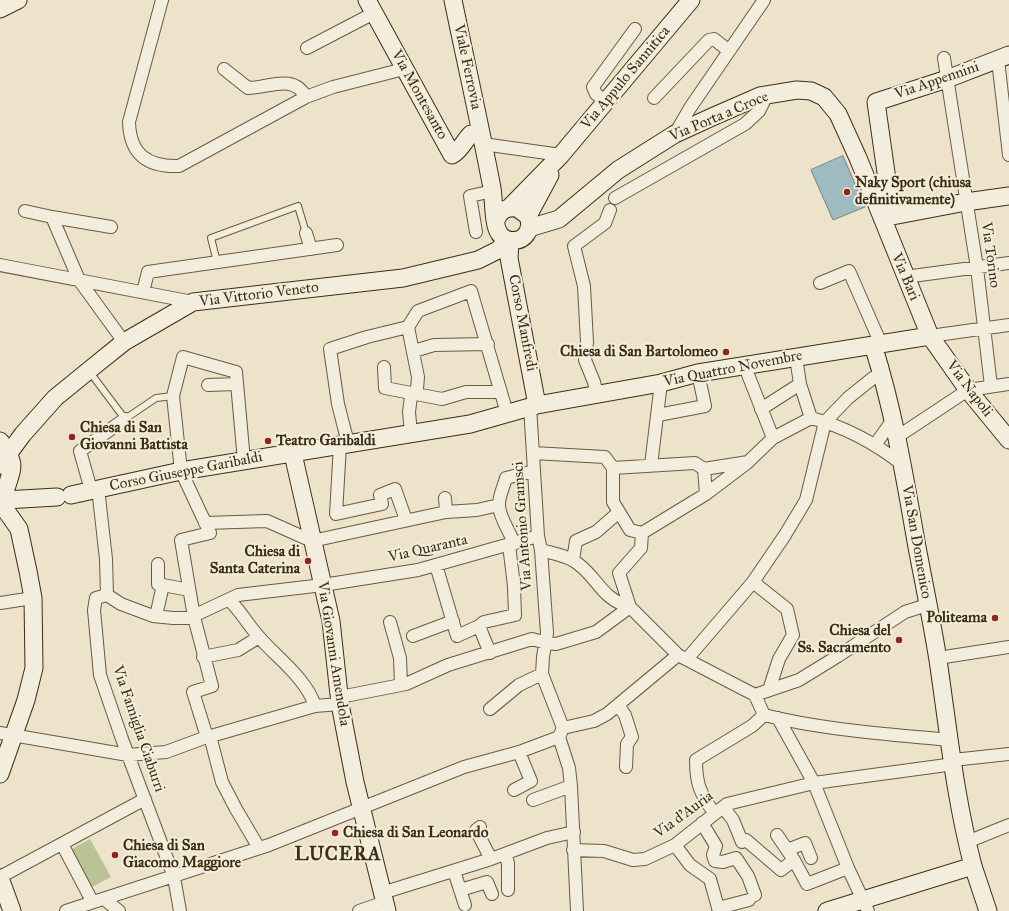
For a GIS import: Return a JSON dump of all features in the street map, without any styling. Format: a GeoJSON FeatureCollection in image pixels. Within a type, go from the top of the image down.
{"type":"FeatureCollection","features":[{"type":"Feature","properties":{"kind":"street"},"geometry":{"type":"LineString","coordinates":[[0,9],[18,0]]}},
{"type":"Feature","properties":{"kind":"street"},"geometry":{"type":"LineString","coordinates":[[162,0],[129,122],[130,135],[135,148],[150,163],[164,167],[179,166],[188,163],[306,97],[333,87],[404,69]]}},
{"type":"Feature","properties":{"kind":"street","name":"Viale Ferrovia"},"geometry":{"type":"LineString","coordinates":[[453,0],[493,191],[493,210],[496,220]]}},
{"type":"Feature","properties":{"kind":"street","name":"Via Appulo Sannitica"},"geometry":{"type":"LineString","coordinates":[[510,207],[560,155],[691,0]]}},
{"type":"Feature","properties":{"kind":"street"},"geometry":{"type":"LineString","coordinates":[[676,134],[690,108],[764,0]]}},
{"type":"Feature","properties":{"kind":"street"},"geometry":{"type":"LineString","coordinates":[[307,48],[371,6]]}},
{"type":"Feature","properties":{"kind":"street","name":"Via Montesanto"},"geometry":{"type":"LineString","coordinates":[[371,6],[452,155],[458,152],[464,141],[471,134],[482,139]]}},
{"type":"Feature","properties":{"kind":"street"},"geometry":{"type":"LineString","coordinates":[[605,101],[596,94],[593,87],[635,29]]}},
{"type":"Feature","properties":{"kind":"street"},"geometry":{"type":"LineString","coordinates":[[654,98],[709,40],[714,39],[729,50]]}},
{"type":"Feature","properties":{"kind":"street","name":"Via Appennini"},"geometry":{"type":"LineString","coordinates":[[876,102],[947,79],[1003,57],[1009,155]]}},
{"type":"Feature","properties":{"kind":"street","name":"Via Torino"},"geometry":{"type":"LineString","coordinates":[[944,58],[977,268],[991,386]]}},
{"type":"Feature","properties":{"kind":"street"},"geometry":{"type":"LineString","coordinates":[[224,69],[248,88],[286,83],[296,85],[302,89],[306,97]]}},
{"type":"Feature","properties":{"kind":"street","name":"Via Porta a Croce"},"geometry":{"type":"LineString","coordinates":[[528,222],[559,218],[618,170],[676,134],[753,99],[797,90],[811,92],[824,97],[838,114],[887,217]]}},
{"type":"Feature","properties":{"kind":"street"},"geometry":{"type":"LineString","coordinates":[[615,198],[745,124],[759,111],[767,95]]}},
{"type":"Feature","properties":{"kind":"street","name":"Via Bari"},"geometry":{"type":"LineString","coordinates":[[876,102],[887,217],[905,277],[930,336]]}},
{"type":"Feature","properties":{"kind":"street"},"geometry":{"type":"LineString","coordinates":[[482,139],[560,155]]}},
{"type":"Feature","properties":{"kind":"street","name":"Via Appulo Sannitica"},"geometry":{"type":"LineString","coordinates":[[528,222],[560,155]]}},
{"type":"Feature","properties":{"kind":"street"},"geometry":{"type":"LineString","coordinates":[[476,232],[470,196],[493,191],[510,207],[523,210],[528,222],[524,237],[515,241],[509,241],[498,233],[496,220],[501,212],[510,207]]}},
{"type":"Feature","properties":{"kind":"street"},"geometry":{"type":"LineString","coordinates":[[887,217],[966,202],[1009,196]]}},
{"type":"Feature","properties":{"kind":"street"},"geometry":{"type":"LineString","coordinates":[[597,394],[585,360],[587,342],[584,286],[574,246],[605,223],[610,210]]}},
{"type":"Feature","properties":{"kind":"street"},"geometry":{"type":"LineString","coordinates":[[25,211],[52,218],[111,227]]}},
{"type":"Feature","properties":{"kind":"street"},"geometry":{"type":"LineString","coordinates":[[52,218],[79,280],[124,342]]}},
{"type":"Feature","properties":{"kind":"street"},"geometry":{"type":"LineString","coordinates":[[306,233],[311,248]]}},
{"type":"Feature","properties":{"kind":"street","name":"Via Vittorio Veneto"},"geometry":{"type":"LineString","coordinates":[[3,453],[23,434],[56,398],[124,342],[193,302],[404,278],[478,260],[498,250],[509,241]]}},
{"type":"Feature","properties":{"kind":"street","name":"Corso Manfredi"},"geometry":{"type":"LineString","coordinates":[[509,241],[509,258],[533,405]]}},
{"type":"Feature","properties":{"kind":"street"},"geometry":{"type":"LineString","coordinates":[[143,292],[148,272],[337,245]]}},
{"type":"Feature","properties":{"kind":"street"},"geometry":{"type":"LineString","coordinates":[[905,277],[1009,263]]}},
{"type":"Feature","properties":{"kind":"street"},"geometry":{"type":"LineString","coordinates":[[0,266],[193,302]]}},
{"type":"Feature","properties":{"kind":"street"},"geometry":{"type":"LineString","coordinates":[[820,283],[849,271],[877,345]]}},
{"type":"Feature","properties":{"kind":"street"},"geometry":{"type":"LineString","coordinates":[[411,433],[409,412],[411,396],[417,389],[418,377],[408,327],[418,310],[472,291],[507,413]]}},
{"type":"Feature","properties":{"kind":"street"},"geometry":{"type":"LineString","coordinates":[[930,336],[1009,325]]}},
{"type":"Feature","properties":{"kind":"street"},"geometry":{"type":"LineString","coordinates":[[382,504],[336,514],[344,444],[330,349],[367,336],[408,327]]}},
{"type":"Feature","properties":{"kind":"street","name":"Via Quattro Novembre"},"geometry":{"type":"LineString","coordinates":[[533,405],[661,383],[698,373],[745,367],[796,357],[930,336]]}},
{"type":"Feature","properties":{"kind":"street","name":"Via Napoli"},"geometry":{"type":"LineString","coordinates":[[930,336],[968,390],[1009,440]]}},
{"type":"Feature","properties":{"kind":"street"},"geometry":{"type":"LineString","coordinates":[[414,351],[434,346],[488,344]]}},
{"type":"Feature","properties":{"kind":"street","name":"Via San Domenico"},"geometry":{"type":"LineString","coordinates":[[877,345],[898,437],[927,605],[938,658],[949,740],[967,842],[986,910]]}},
{"type":"Feature","properties":{"kind":"street"},"geometry":{"type":"LineString","coordinates":[[244,460],[236,372],[183,357],[173,396],[181,471],[210,533],[181,540],[192,617],[212,686],[193,692],[222,782],[259,848]]}},
{"type":"Feature","properties":{"kind":"street"},"geometry":{"type":"LineString","coordinates":[[796,357],[800,384],[811,418]]}},
{"type":"Feature","properties":{"kind":"street"},"geometry":{"type":"LineString","coordinates":[[384,367],[385,388],[442,399],[466,392],[501,392]]}},
{"type":"Feature","properties":{"kind":"street"},"geometry":{"type":"LineString","coordinates":[[745,367],[773,438]]}},
{"type":"Feature","properties":{"kind":"street"},"geometry":{"type":"LineString","coordinates":[[658,415],[705,406],[698,373]]}},
{"type":"Feature","properties":{"kind":"street"},"geometry":{"type":"LineString","coordinates":[[66,911],[259,848],[464,767],[520,752],[561,732],[594,721],[607,714],[618,704],[682,657],[753,582],[785,536],[806,500],[825,422],[848,398],[873,378],[883,376]]}},
{"type":"Feature","properties":{"kind":"street"},"geometry":{"type":"LineString","coordinates":[[651,465],[661,383]]}},
{"type":"Feature","properties":{"kind":"street"},"geometry":{"type":"LineString","coordinates":[[208,385],[237,384]]}},
{"type":"Feature","properties":{"kind":"street"},"geometry":{"type":"LineString","coordinates":[[762,409],[800,384]]}},
{"type":"Feature","properties":{"kind":"street"},"geometry":{"type":"LineString","coordinates":[[898,437],[968,390],[1009,384]]}},
{"type":"Feature","properties":{"kind":"street","name":"Corso Giuseppe Garibaldi"},"geometry":{"type":"LineString","coordinates":[[2,498],[64,496],[181,471],[470,424],[533,405]]}},
{"type":"Feature","properties":{"kind":"street","name":"Via Antonio Gramsci"},"geometry":{"type":"LineString","coordinates":[[533,405],[534,471],[538,536],[541,550],[547,633],[542,674]]}},
{"type":"Feature","properties":{"kind":"street"},"geometry":{"type":"LineString","coordinates":[[533,453],[605,457],[613,468],[613,502],[630,530],[642,533],[706,494],[748,462],[773,438],[811,418],[858,435],[903,465]]}},
{"type":"Feature","properties":{"kind":"street"},"geometry":{"type":"LineString","coordinates":[[875,445],[894,418]]}},
{"type":"Feature","properties":{"kind":"street"},"geometry":{"type":"LineString","coordinates":[[124,419],[80,451],[95,489],[106,559],[107,595],[121,604],[156,616],[173,618],[192,617]]}},
{"type":"Feature","properties":{"kind":"street"},"geometry":{"type":"LineString","coordinates":[[0,774],[6,735],[26,700],[34,668],[33,598],[19,529],[2,498],[13,467],[3,453]]}},
{"type":"Feature","properties":{"kind":"street","name":"Via Giovanni Amendola"},"geometry":{"type":"LineString","coordinates":[[293,454],[331,620],[340,701],[355,782],[385,902]]}},
{"type":"Feature","properties":{"kind":"street"},"geometry":{"type":"LineString","coordinates":[[613,468],[651,465],[699,466],[748,462]]}},
{"type":"Feature","properties":{"kind":"street"},"geometry":{"type":"LineString","coordinates":[[699,466],[706,494]]}},
{"type":"Feature","properties":{"kind":"street"},"geometry":{"type":"LineString","coordinates":[[436,565],[457,636],[479,626],[484,622],[515,615],[512,544],[510,532],[501,516],[499,504],[506,478],[534,471]]}},
{"type":"Feature","properties":{"kind":"street"},"geometry":{"type":"LineString","coordinates":[[389,524],[380,494],[395,489],[406,520]]}},
{"type":"Feature","properties":{"kind":"street"},"geometry":{"type":"LineString","coordinates":[[445,498],[446,512]]}},
{"type":"Feature","properties":{"kind":"street"},"geometry":{"type":"LineString","coordinates":[[205,523],[266,521],[312,541],[446,512],[477,510],[499,504]]}},
{"type":"Feature","properties":{"kind":"street"},"geometry":{"type":"LineString","coordinates":[[572,560],[576,541],[596,532],[619,512]]}},
{"type":"Feature","properties":{"kind":"street"},"geometry":{"type":"LineString","coordinates":[[630,607],[619,573],[641,548],[642,533]]}},
{"type":"Feature","properties":{"kind":"street","name":"Via Quaranta"},"geometry":{"type":"LineString","coordinates":[[192,617],[238,595],[322,585],[418,570],[538,536]]}},
{"type":"Feature","properties":{"kind":"street"},"geometry":{"type":"LineString","coordinates":[[541,550],[572,560],[583,568],[603,593],[617,603],[630,607],[682,657],[756,695],[764,715]]}},
{"type":"Feature","properties":{"kind":"street"},"geometry":{"type":"LineString","coordinates":[[158,564],[158,584],[189,590]]}},
{"type":"Feature","properties":{"kind":"street"},"geometry":{"type":"LineString","coordinates":[[753,582],[787,609],[793,635],[779,658],[769,690]]}},
{"type":"Feature","properties":{"kind":"street"},"geometry":{"type":"LineString","coordinates":[[156,616],[162,585]]}},
{"type":"Feature","properties":{"kind":"street","name":"Via Famiglia Ciaburri"},"geometry":{"type":"LineString","coordinates":[[107,595],[96,598],[94,610],[100,674],[174,877],[180,911]]}},
{"type":"Feature","properties":{"kind":"street"},"geometry":{"type":"LineString","coordinates":[[0,603],[33,598]]}},
{"type":"Feature","properties":{"kind":"street"},"geometry":{"type":"LineString","coordinates":[[229,600],[239,610],[259,638],[300,680],[312,695],[315,706]]}},
{"type":"Feature","properties":{"kind":"street"},"geometry":{"type":"LineString","coordinates":[[756,695],[780,688],[799,680],[905,612],[927,605]]}},
{"type":"Feature","properties":{"kind":"street"},"geometry":{"type":"LineString","coordinates":[[6,735],[128,754],[166,752],[208,737],[315,706],[401,685],[448,665],[532,639],[556,644],[596,632],[630,607]]}},
{"type":"Feature","properties":{"kind":"street"},"geometry":{"type":"LineString","coordinates":[[413,636],[451,615]]}},
{"type":"Feature","properties":{"kind":"street"},"geometry":{"type":"LineString","coordinates":[[390,622],[400,658],[401,685]]}},
{"type":"Feature","properties":{"kind":"street"},"geometry":{"type":"LineString","coordinates":[[479,626],[490,653]]}},
{"type":"Feature","properties":{"kind":"street"},"geometry":{"type":"LineString","coordinates":[[203,657],[238,650],[259,638]]}},
{"type":"Feature","properties":{"kind":"street"},"geometry":{"type":"LineString","coordinates":[[938,658],[1009,647]]}},
{"type":"Feature","properties":{"kind":"street"},"geometry":{"type":"LineString","coordinates":[[490,709],[519,685],[542,674],[561,732],[569,768],[574,832],[573,850],[577,911]]}},
{"type":"Feature","properties":{"kind":"street"},"geometry":{"type":"LineString","coordinates":[[618,704],[625,715],[632,737],[627,744],[626,767]]}},
{"type":"Feature","properties":{"kind":"street"},"geometry":{"type":"LineString","coordinates":[[764,715],[821,727],[949,740]]}},
{"type":"Feature","properties":{"kind":"street"},"geometry":{"type":"LineString","coordinates":[[736,858],[742,842],[733,820],[718,810],[701,794],[698,785],[696,760],[752,726],[764,715]]}},
{"type":"Feature","properties":{"kind":"street"},"geometry":{"type":"LineString","coordinates":[[778,718],[814,783],[865,906]]}},
{"type":"Feature","properties":{"kind":"street"},"geometry":{"type":"LineString","coordinates":[[514,790],[531,781],[520,752]]}},
{"type":"Feature","properties":{"kind":"street","name":"Via d'Auria"},"geometry":{"type":"LineString","coordinates":[[573,850],[604,851],[633,860],[645,859],[675,845],[718,810],[748,798],[814,783],[1009,754]]}},
{"type":"Feature","properties":{"kind":"street"},"geometry":{"type":"LineString","coordinates":[[533,800],[571,786]]}},
{"type":"Feature","properties":{"kind":"street"},"geometry":{"type":"LineString","coordinates":[[12,911],[0,877],[145,799]]}},
{"type":"Feature","properties":{"kind":"street"},"geometry":{"type":"LineString","coordinates":[[702,823],[716,846],[713,855],[715,860]]}},
{"type":"Feature","properties":{"kind":"street"},"geometry":{"type":"LineString","coordinates":[[967,842],[1009,825]]}},
{"type":"Feature","properties":{"kind":"street"},"geometry":{"type":"LineString","coordinates":[[480,828],[476,830],[491,859]]}},
{"type":"Feature","properties":{"kind":"street"},"geometry":{"type":"LineString","coordinates":[[361,911],[385,902],[454,871],[547,838],[574,832]]}},
{"type":"Feature","properties":{"kind":"street"},"geometry":{"type":"LineString","coordinates":[[777,835],[791,855],[807,884],[848,868]]}},
{"type":"Feature","properties":{"kind":"street"},"geometry":{"type":"LineString","coordinates":[[742,842],[746,840],[781,870],[791,855],[805,843],[811,858]]}},
{"type":"Feature","properties":{"kind":"street"},"geometry":{"type":"LineString","coordinates":[[62,844],[98,900],[119,911]]}},
{"type":"Feature","properties":{"kind":"street"},"geometry":{"type":"LineString","coordinates":[[675,845],[690,865],[701,871],[710,879],[718,909],[752,898],[748,876],[736,858]]}},
{"type":"Feature","properties":{"kind":"street"},"geometry":{"type":"LineString","coordinates":[[505,854],[508,863],[508,890]]}},
{"type":"Feature","properties":{"kind":"street"},"geometry":{"type":"LineString","coordinates":[[715,860],[723,862],[736,858]]}},
{"type":"Feature","properties":{"kind":"street"},"geometry":{"type":"LineString","coordinates":[[701,871],[715,860]]}},
{"type":"Feature","properties":{"kind":"street"},"geometry":{"type":"LineString","coordinates":[[827,911],[865,906],[973,866]]}},
{"type":"Feature","properties":{"kind":"street"},"geometry":{"type":"LineString","coordinates":[[454,871],[465,905]]}},
{"type":"Feature","properties":{"kind":"street"},"geometry":{"type":"LineString","coordinates":[[460,890],[487,882],[492,894]]}},
{"type":"Feature","properties":{"kind":"lane"},"geometry":{"type":"LineString","coordinates":[[217,262],[211,238],[298,206],[306,233]]}},
{"type":"Feature","properties":{"kind":"lane"},"geometry":{"type":"LineString","coordinates":[[89,370],[124,419],[156,398],[173,396]]}},
{"type":"Feature","properties":{"kind":"green space"},"geometry":{"type":"Polygon","coordinates":[[[90,839],[111,877],[90,888],[70,850],[90,839]]]}},
{"type":"Feature","properties":{"kind":"water"},"geometry":{"type":"Polygon","coordinates":[[[843,156],[865,207],[833,220],[811,170],[843,156]]]}},
{"type":"Feature","properties":{"kind":"place","name":"Naky Sport (chiusa definitivamente)"},"geometry":{"type":"Point","coordinates":[847,192]}},
{"type":"Feature","properties":{"kind":"place","name":"Chiesa di San Bartolomeo"},"geometry":{"type":"Point","coordinates":[726,352]}},
{"type":"Feature","properties":{"kind":"place","name":"Chiesa di San Giovanni Battista"},"geometry":{"type":"Point","coordinates":[72,437]}},
{"type":"Feature","properties":{"kind":"place","name":"Teatro Garibaldi"},"geometry":{"type":"Point","coordinates":[268,441]}},
{"type":"Feature","properties":{"kind":"place","name":"Chiesa di Santa Caterina"},"geometry":{"type":"Point","coordinates":[308,561]}},
{"type":"Feature","properties":{"kind":"place","name":"Politeama"},"geometry":{"type":"Point","coordinates":[995,618]}},
{"type":"Feature","properties":{"kind":"place","name":"Chiesa del Ss. Sacramento"},"geometry":{"type":"Point","coordinates":[899,640]}},
{"type":"Feature","properties":{"kind":"place","name":"Chiesa di San Leonardo"},"geometry":{"type":"Point","coordinates":[335,833]}},
{"type":"Feature","properties":{"kind":"place","name":"Chiesa di San Giacomo Maggiore"},"geometry":{"type":"Point","coordinates":[115,855]}},
{"type":"Feature","properties":{"kind":"district","name":"LUCERA"},"geometry":{"type":"Point","coordinates":[338,855]}}]}
